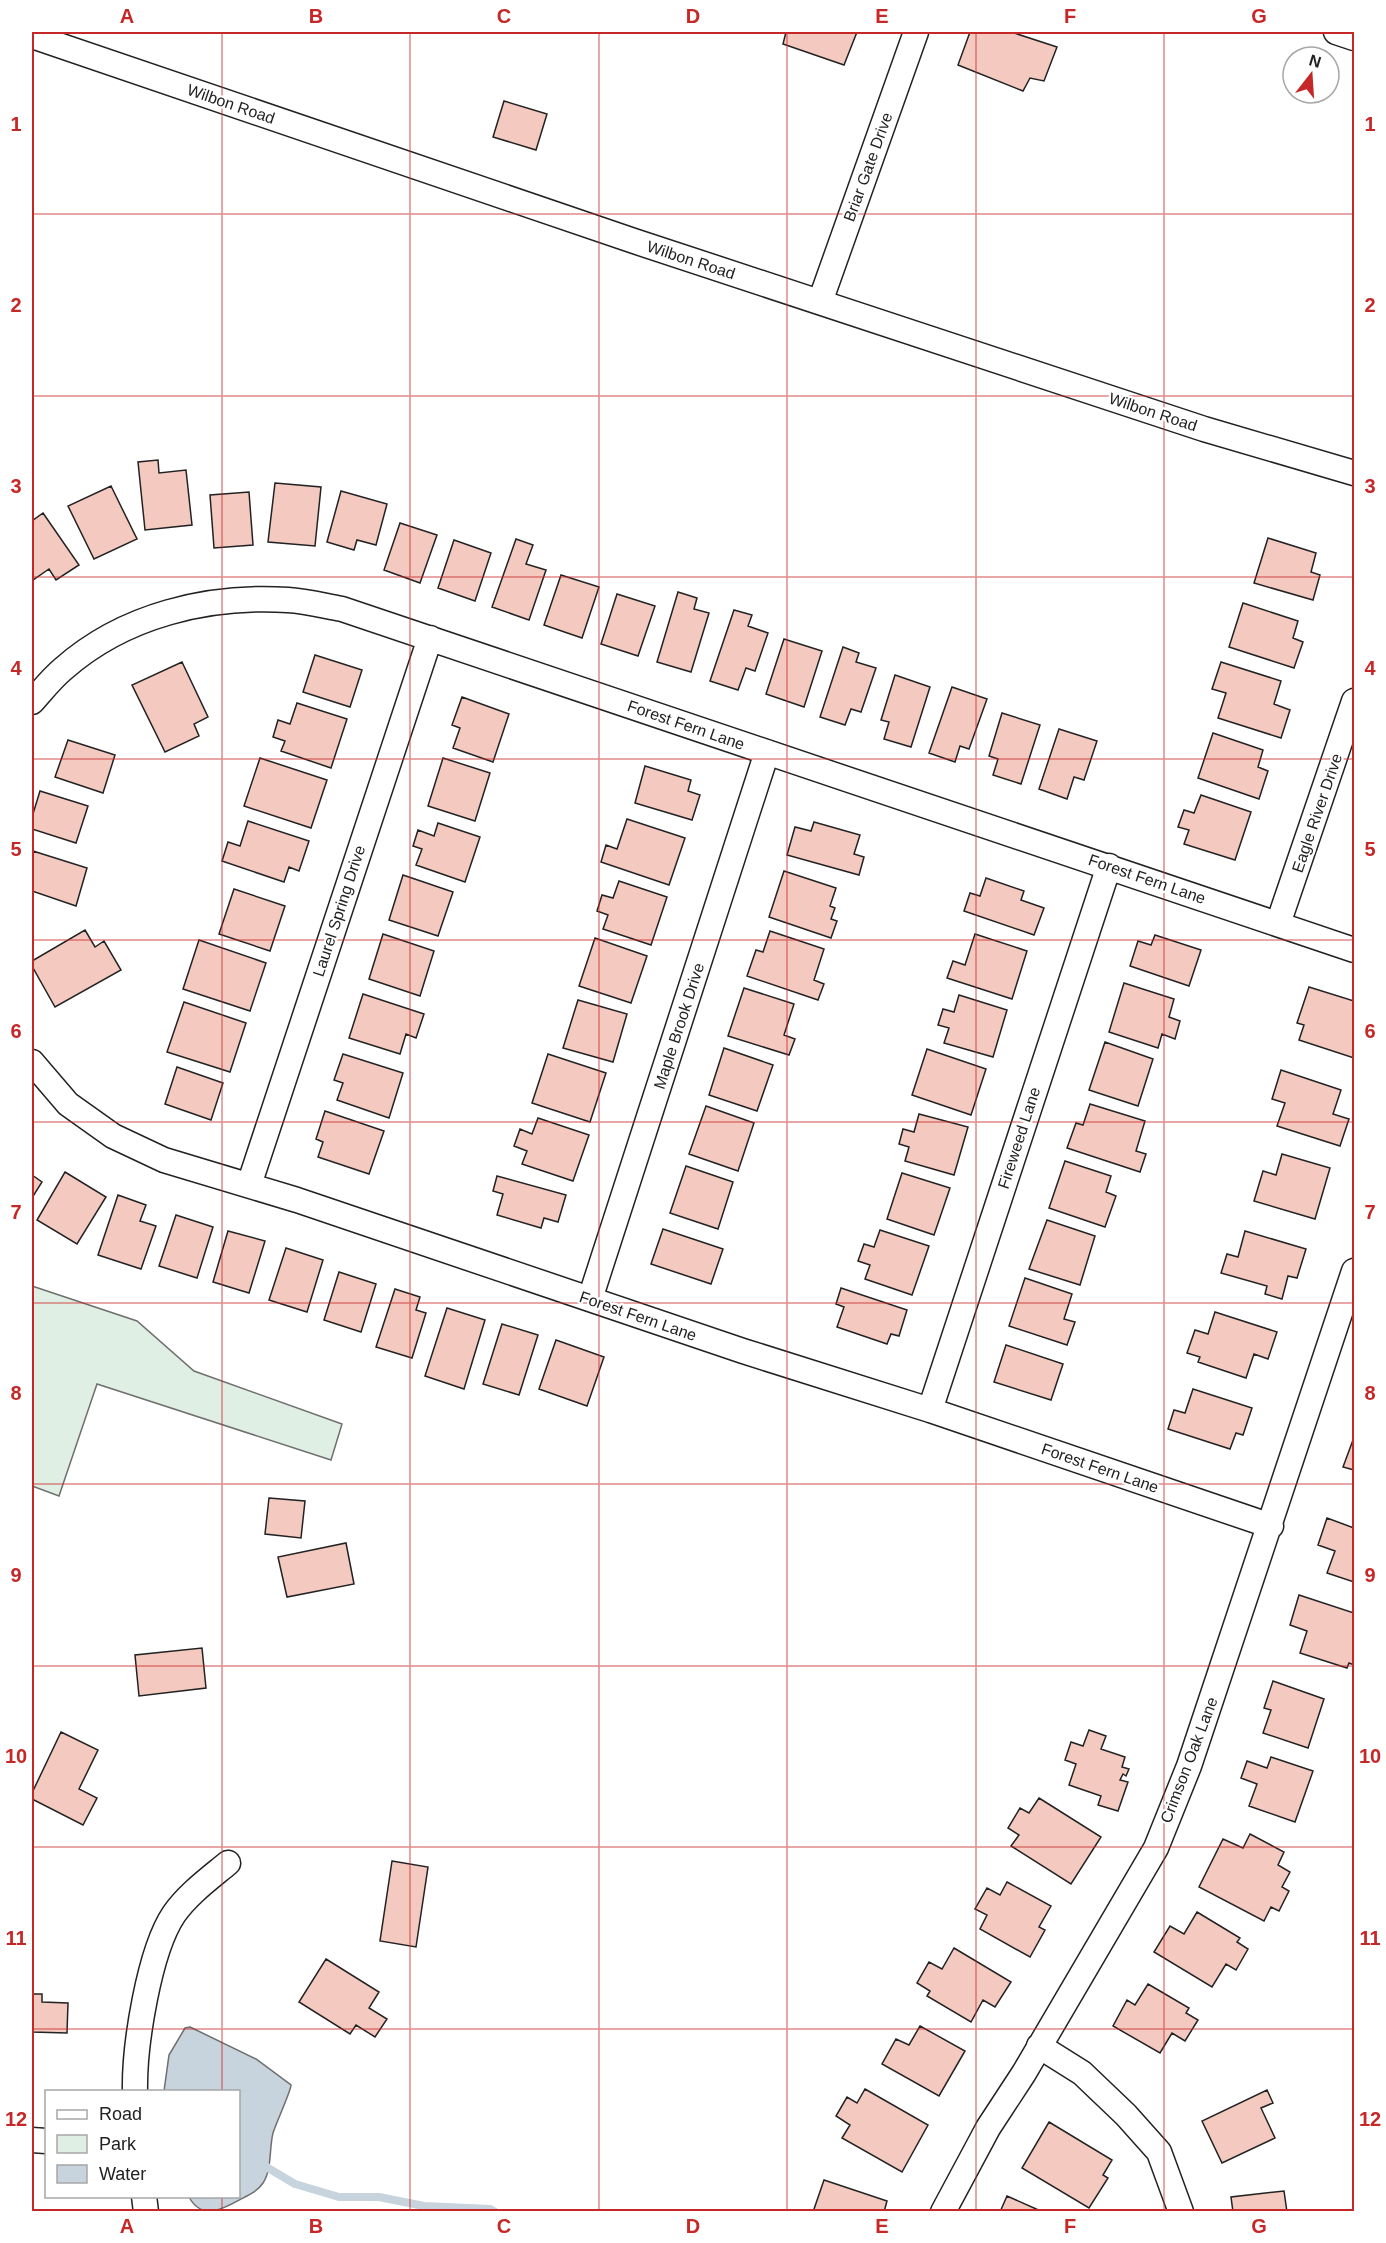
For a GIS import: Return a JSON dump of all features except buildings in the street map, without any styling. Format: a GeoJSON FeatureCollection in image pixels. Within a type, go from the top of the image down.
{"type":"FeatureCollection","features":[{"type":"Feature","properties":{"kind":"street","name":"Briar Gate Drive"},"geometry":{"type":"LineString","coordinates":[[820,302],[916,32]]}},
{"type":"Feature","properties":{"kind":"street"},"geometry":{"type":"LineString","coordinates":[[1336,32],[1354,38]]}},
{"type":"Feature","properties":{"kind":"street","name":"Wilbon Road"},"geometry":{"type":"LineString","coordinates":[[32,36],[623,238],[1204,429],[1354,473]]}},
{"type":"Feature","properties":{"kind":"street","name":"Forest Fern Lane"},"geometry":{"type":"LineString","coordinates":[[32,702],[62,669],[98,644],[138,622],[188,607],[236,599],[290,600],[342,609],[1354,950]]}},
{"type":"Feature","properties":{"kind":"street","name":"Laurel Spring Drive"},"geometry":{"type":"LineString","coordinates":[[249,1185],[430,638]]}},
{"type":"Feature","properties":{"kind":"street","name":"Eagle River Drive"},"geometry":{"type":"LineString","coordinates":[[1278,924],[1354,701]]}},
{"type":"Feature","properties":{"kind":"street","name":"Maple Brook Drive"},"geometry":{"type":"LineString","coordinates":[[590,1299],[767,752]]}},
{"type":"Feature","properties":{"kind":"street","name":"Fireweed Lane"},"geometry":{"type":"LineString","coordinates":[[930,1410],[1109,866]]}},
{"type":"Feature","properties":{"kind":"street","name":"Forest Fern Lane"},"geometry":{"type":"LineString","coordinates":[[32,1062],[68,1104],[113,1137],[164,1160],[249,1185],[742,1351],[930,1410],[1270,1526]]}},
{"type":"Feature","properties":{"kind":"street","name":"Crimson Oak Lane"},"geometry":{"type":"LineString","coordinates":[[943,2211],[988,2128],[1156,1848],[1189,1766],[1354,1271]]}},
{"type":"Feature","properties":{"kind":"street"},"geometry":{"type":"LineString","coordinates":[[135,2090],[138,2031],[160,1946],[174,1914],[228,1863]]}},
{"type":"Feature","properties":{"kind":"street"},"geometry":{"type":"LineString","coordinates":[[1039,2046],[1082,2073],[1126,2115],[1159,2152],[1180,2211]]}},
{"type":"Feature","properties":{"kind":"green space"},"geometry":{"type":"Polygon","coordinates":[[[32,1286],[137,1321],[194,1371],[342,1424],[331,1460],[97,1384],[59,1496],[32,1486],[32,1286]]]}},
{"type":"Feature","properties":{"kind":"water"},"geometry":{"type":"Polygon","coordinates":[[[190,2027],[256,2059],[291,2085],[273,2133],[269,2166],[263,2183],[250,2194],[213,2211],[200,2209],[190,2198],[240,2198],[240,2090],[164,2090],[169,2055],[185,2028],[190,2027]]]}},
{"type":"Feature","properties":{"kind":"waterway"},"geometry":{"type":"LineString","coordinates":[[260,2160],[268,2168],[295,2184],[339,2197],[379,2197],[424,2206],[490,2209],[495,2212]]}}]}
